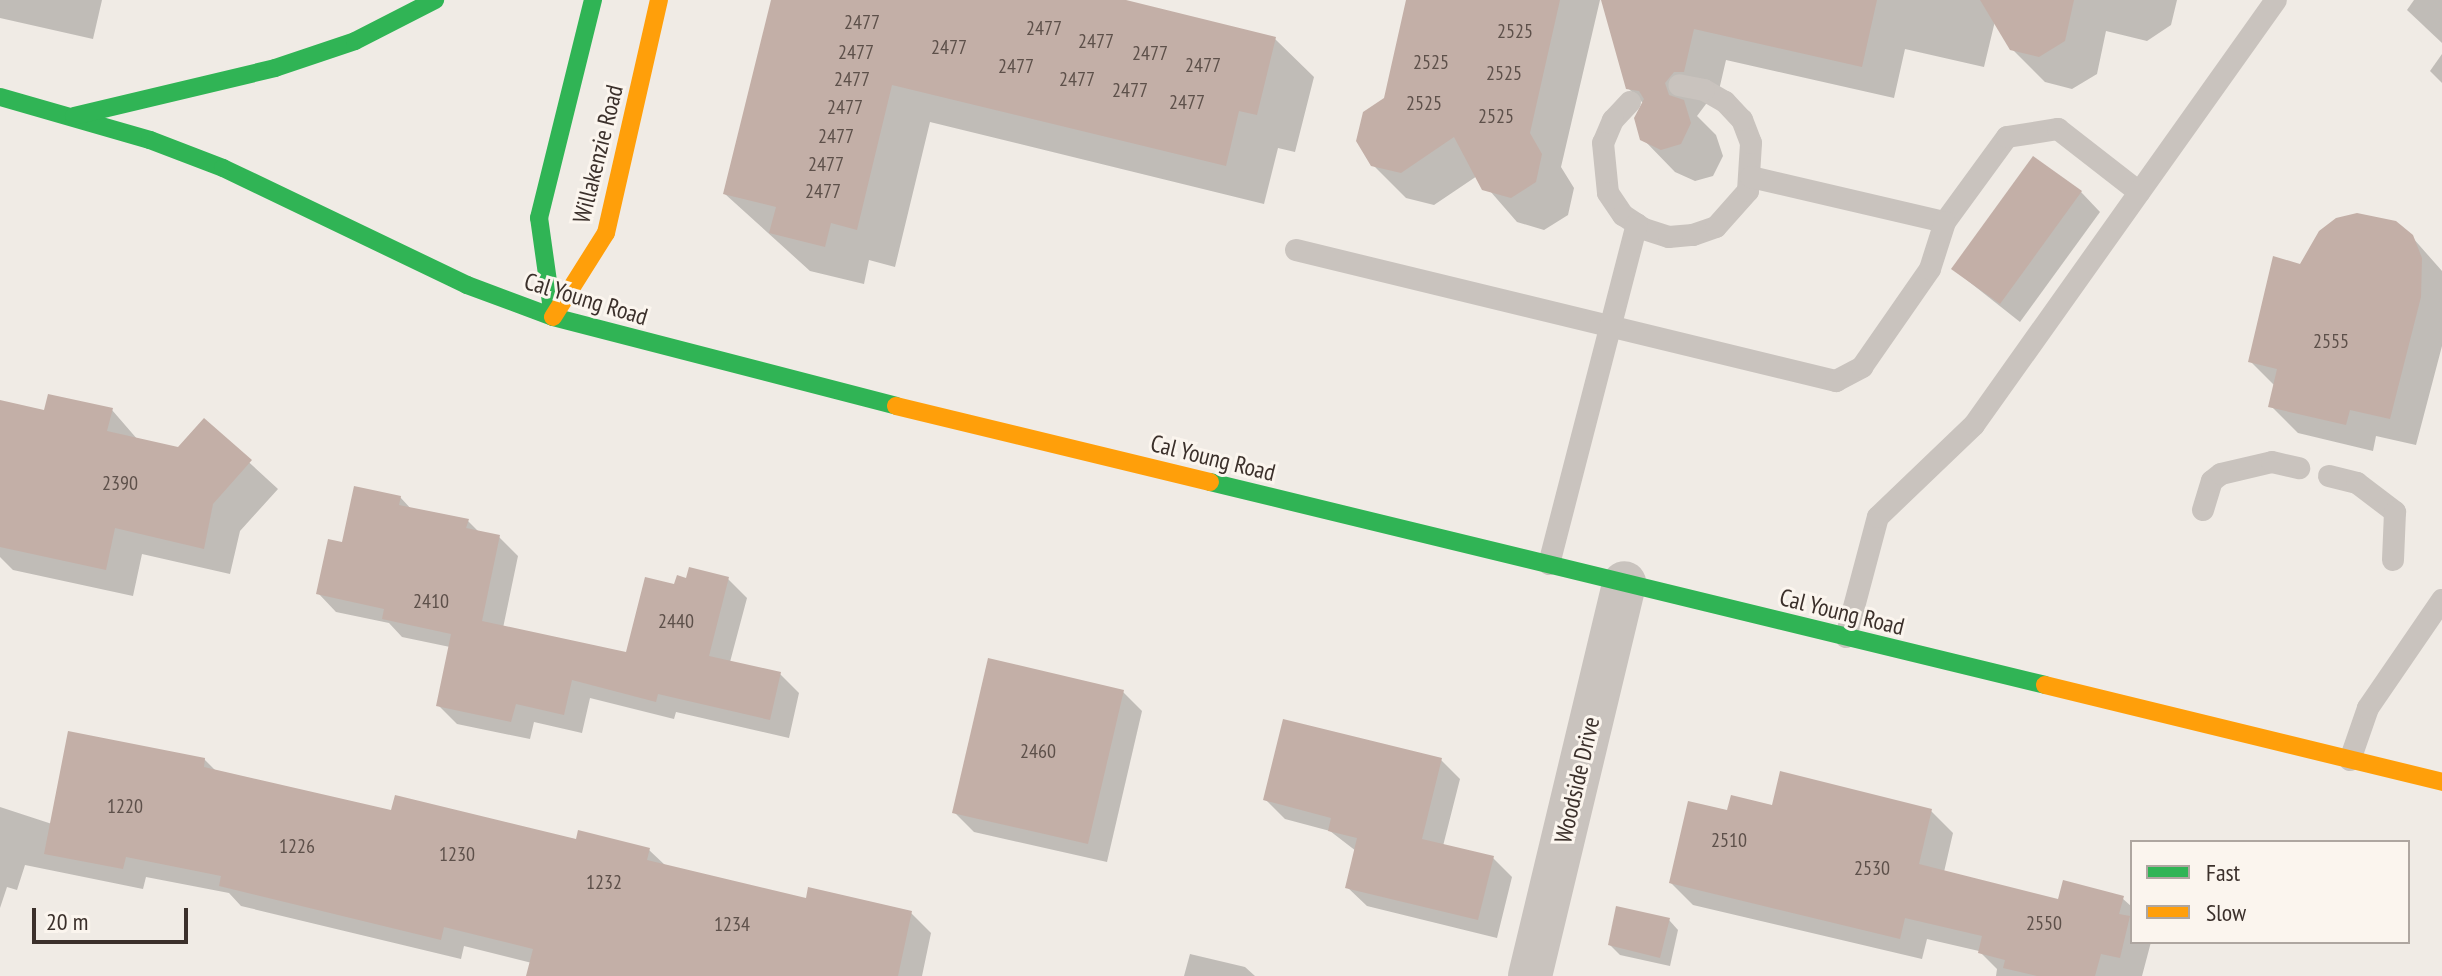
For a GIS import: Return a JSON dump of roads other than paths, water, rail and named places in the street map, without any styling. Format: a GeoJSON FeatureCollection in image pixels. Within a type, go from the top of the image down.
{"type":"FeatureCollection","features":[{"type":"Feature","properties":{"kind":"main road"},"geometry":{"type":"LineString","coordinates":[[72,117],[275,68],[366,36],[435,0]]}},
{"type":"Feature","properties":{"kind":"main road","name":"Willakenzie Road"},"geometry":{"type":"LineString","coordinates":[[553,317],[539,218],[593,0]]}},
{"type":"Feature","properties":{"kind":"main road","name":"Willakenzie Road"},"geometry":{"type":"LineString","coordinates":[[553,317],[606,233],[659,0]]}},
{"type":"Feature","properties":{"kind":"main road","name":"Cal Young Road"},"geometry":{"type":"LineString","coordinates":[[0,97],[72,117],[223,168],[467,285],[553,317],[712,361],[2442,782]]}},
{"type":"Feature","properties":{"kind":"street","name":"Woodside Drive"},"geometry":{"type":"LineString","coordinates":[[1542,973],[1624,583]]}},
{"type":"Feature","properties":{"kind":"lane"},"geometry":{"type":"LineString","coordinates":[[1846,637],[1878,517],[1974,425],[2276,0]]}},
{"type":"Feature","properties":{"kind":"lane"},"geometry":{"type":"LineString","coordinates":[[1630,102],[1613,120],[1603,143],[1602,169],[1608,193],[1637,224],[1669,237],[1716,227],[1735,211],[1751,177],[1751,143],[1742,120],[1714,96],[1679,85]]}},
{"type":"Feature","properties":{"kind":"lane"},"geometry":{"type":"LineString","coordinates":[[1296,250],[1836,381],[1862,367],[1930,269],[1945,222],[2007,137],[2058,129],[2139,192]]}},
{"type":"Feature","properties":{"kind":"lane"},"geometry":{"type":"LineString","coordinates":[[1751,177],[1945,222]]}},
{"type":"Feature","properties":{"kind":"lane"},"geometry":{"type":"LineString","coordinates":[[1549,564],[1637,224]]}},
{"type":"Feature","properties":{"kind":"lane"},"geometry":{"type":"LineString","coordinates":[[2203,510],[2212,481],[2221,474],[2272,462],[2299,468]]}},
{"type":"Feature","properties":{"kind":"lane"},"geometry":{"type":"LineString","coordinates":[[2329,476],[2357,483],[2395,512],[2393,560]]}},
{"type":"Feature","properties":{"kind":"lane"},"geometry":{"type":"LineString","coordinates":[[2350,760],[2368,708],[2442,600]]}}]}
